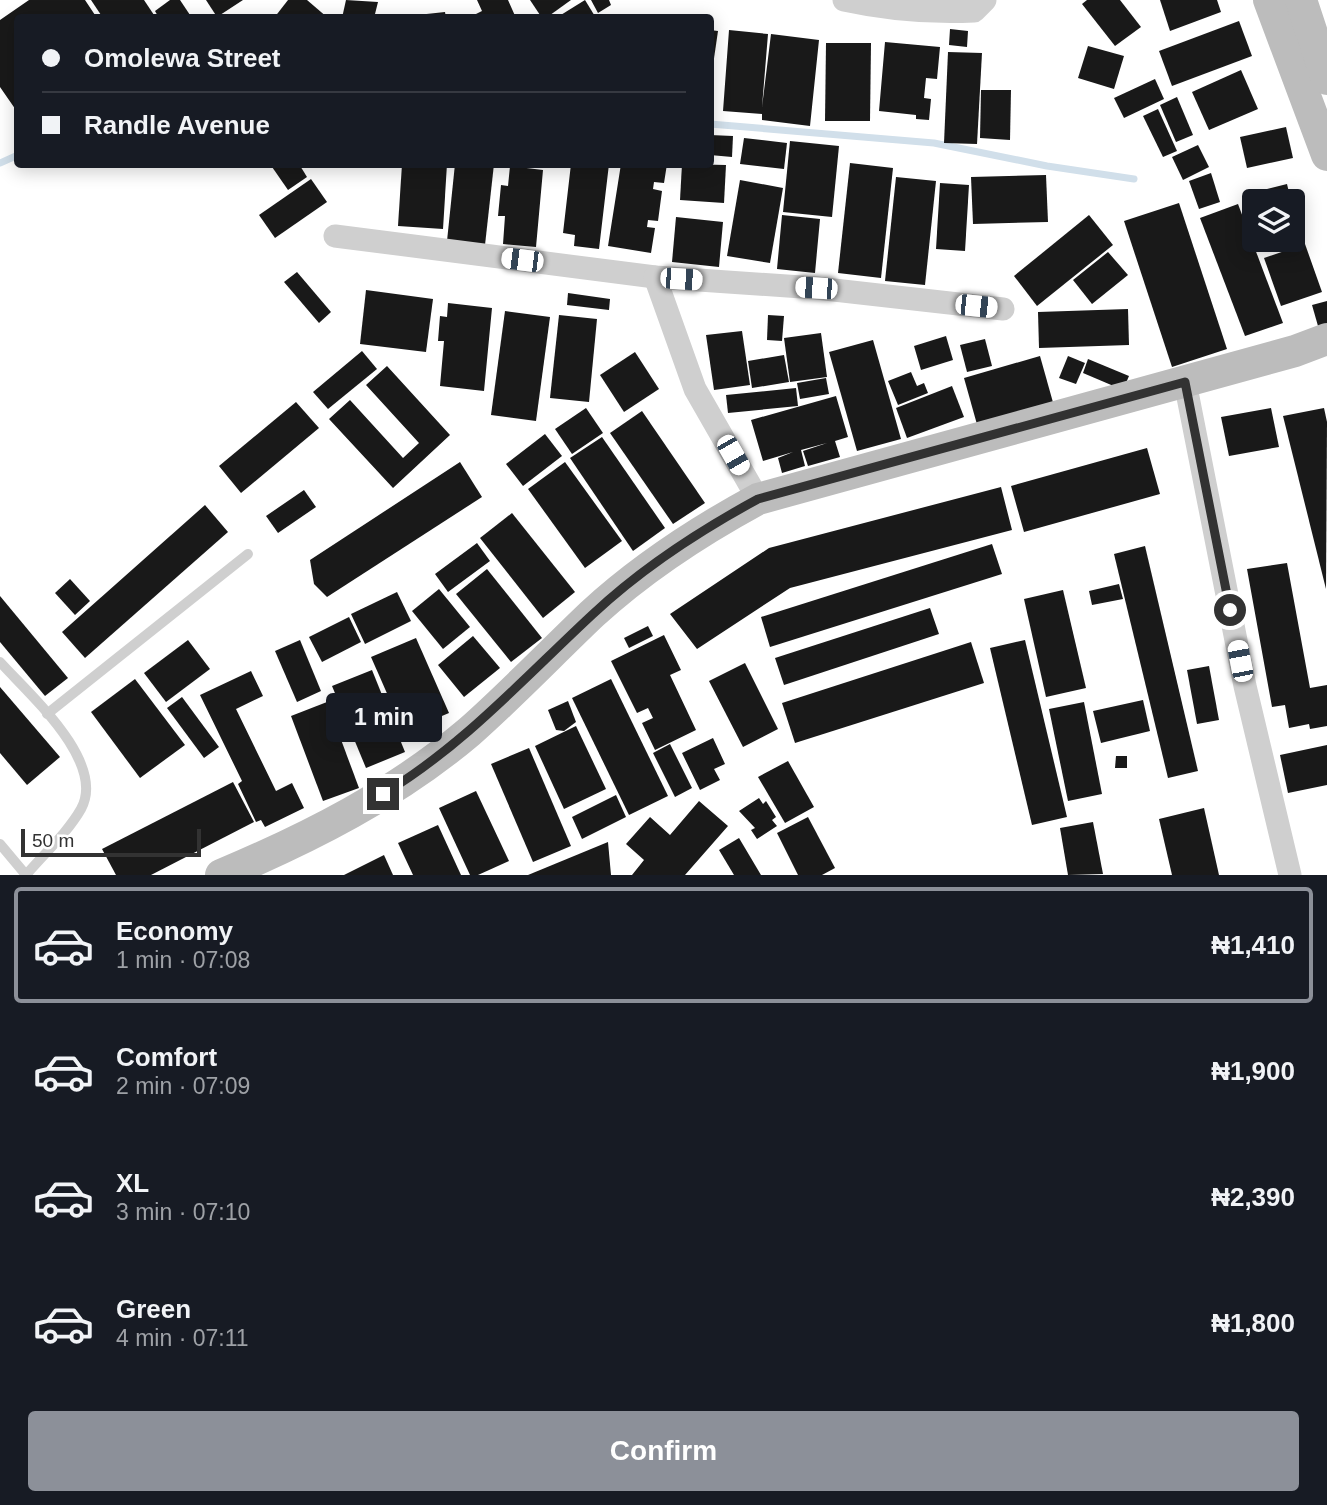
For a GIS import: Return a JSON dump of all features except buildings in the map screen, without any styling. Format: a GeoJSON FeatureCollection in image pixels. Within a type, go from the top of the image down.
{"type":"FeatureCollection","features":[{"type":"Feature","properties":{"kind":"street"},"geometry":{"type":"LineString","coordinates":[[844,0],[925,11],[965,12],[974,11],[985,0]]}},
{"type":"Feature","properties":{"kind":"street"},"geometry":{"type":"LineString","coordinates":[[1269,0],[1327,155]]}},
{"type":"Feature","properties":{"kind":"street"},"geometry":{"type":"LineString","coordinates":[[1301,0],[1327,79]]}},
{"type":"Feature","properties":{"kind":"street"},"geometry":{"type":"LineString","coordinates":[[335,236],[655,277],[816,288],[1003,309]]}},
{"type":"Feature","properties":{"kind":"street"},"geometry":{"type":"LineString","coordinates":[[655,277],[695,389],[758,499]]}},
{"type":"Feature","properties":{"kind":"street"},"geometry":{"type":"LineString","coordinates":[[235,872],[335,822],[407,780],[468,732],[594,613],[657,562],[706,527],[758,499],[1185,382],[1327,339]]}},
{"type":"Feature","properties":{"kind":"street"},"geometry":{"type":"LineString","coordinates":[[1185,382],[1245,686],[1290,875]]}},
{"type":"Feature","properties":{"kind":"lane"},"geometry":{"type":"LineString","coordinates":[[47,714],[248,554]]}},
{"type":"Feature","properties":{"kind":"lane"},"geometry":{"type":"LineString","coordinates":[[0,662],[74,746],[86,775],[82,807],[26,875],[0,844]]}},
{"type":"Feature","properties":{"kind":"waterway"},"geometry":{"type":"LineString","coordinates":[[714,124],[934,143],[1047,166],[1134,179]]}},
{"type":"Feature","properties":{"kind":"waterway"},"geometry":{"type":"LineString","coordinates":[[0,163],[14,157]]}},
{"type":"Feature","properties":{"kind":"route"},"geometry":{"type":"LineString","coordinates":[[383,794],[407,780],[468,732],[594,613],[657,562],[706,527],[758,499],[1185,382],[1230,610]]}}]}
